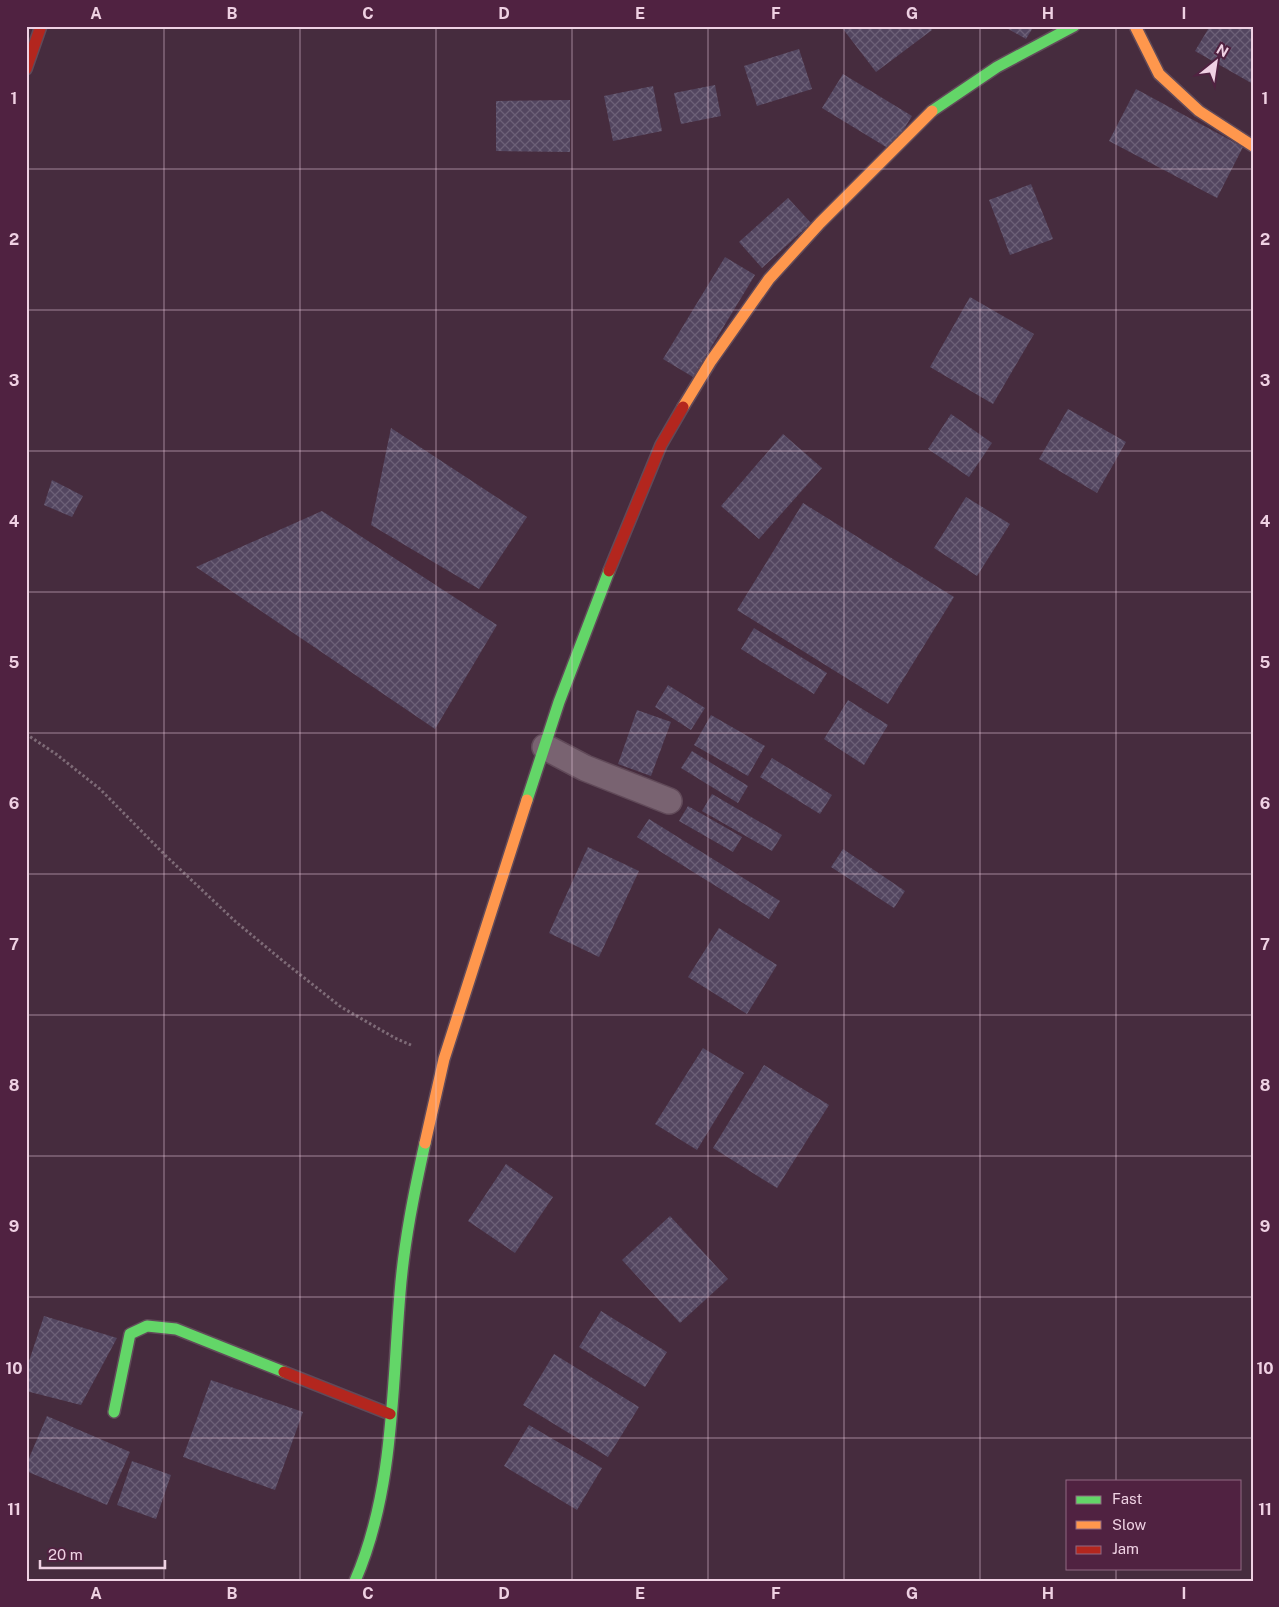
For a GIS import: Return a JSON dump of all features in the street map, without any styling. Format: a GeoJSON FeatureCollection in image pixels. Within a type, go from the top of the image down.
{"type":"FeatureCollection","features":[{"type":"Feature","properties":{"kind":"street"},"geometry":{"type":"LineString","coordinates":[[26,69],[41,26]]}},
{"type":"Feature","properties":{"kind":"street"},"geometry":{"type":"LineString","coordinates":[[355,1581],[366,1556],[386,1473],[400,1290],[411,1205],[444,1059],[559,702],[619,545],[661,445],[711,362],[769,278],[820,223],[933,110],[997,67],[1074,26]]}},
{"type":"Feature","properties":{"kind":"street"},"geometry":{"type":"LineString","coordinates":[[1135,26],[1159,74],[1199,111],[1253,146]]}},
{"type":"Feature","properties":{"kind":"street"},"geometry":{"type":"LineString","coordinates":[[114,1412],[130,1334],[147,1326],[176,1329],[390,1414]]}},
{"type":"Feature","properties":{"kind":"lane"},"geometry":{"type":"LineString","coordinates":[[545,748],[585,768],[669,801]]}},
{"type":"Feature","properties":{"kind":"path"},"geometry":{"type":"LineString","coordinates":[[26,734],[56,754],[100,789],[166,856],[236,922],[341,1007],[395,1038],[444,1059]]}},
{"type":"Feature","properties":{"kind":"building"},"geometry":{"type":"Polygon","coordinates":[[[846,26],[929,26],[932,30],[876,72],[843,29],[846,26]]]}},
{"type":"Feature","properties":{"kind":"building"},"geometry":{"type":"Polygon","coordinates":[[[1003,26],[1034,26],[1026,39],[1003,26]]]}},
{"type":"Feature","properties":{"kind":"building"},"geometry":{"type":"Polygon","coordinates":[[[1210,26],[1253,26],[1253,84],[1195,51],[1210,26]]]}},
{"type":"Feature","properties":{"kind":"building"},"geometry":{"type":"Polygon","coordinates":[[[799,49],[812,89],[757,106],[744,66],[799,49]]]}},
{"type":"Feature","properties":{"kind":"building"},"geometry":{"type":"Polygon","coordinates":[[[843,74],[912,116],[891,150],[822,108],[843,74]]]}},
{"type":"Feature","properties":{"kind":"building"},"geometry":{"type":"Polygon","coordinates":[[[715,85],[721,116],[681,124],[674,93],[715,85]]]}},
{"type":"Feature","properties":{"kind":"building"},"geometry":{"type":"Polygon","coordinates":[[[653,86],[662,131],[613,141],[604,96],[653,86]]]}},
{"type":"Feature","properties":{"kind":"building"},"geometry":{"type":"Polygon","coordinates":[[[1136,89],[1243,147],[1217,198],[1109,141],[1136,89]]]}},
{"type":"Feature","properties":{"kind":"building"},"geometry":{"type":"Polygon","coordinates":[[[570,100],[570,152],[496,151],[496,101],[570,100]]]}},
{"type":"Feature","properties":{"kind":"building"},"geometry":{"type":"Polygon","coordinates":[[[1031,184],[1053,239],[1010,255],[989,200],[1031,184]]]}},
{"type":"Feature","properties":{"kind":"building"},"geometry":{"type":"Polygon","coordinates":[[[788,198],[811,223],[762,268],[739,242],[788,198]]]}},
{"type":"Feature","properties":{"kind":"building"},"geometry":{"type":"Polygon","coordinates":[[[725,257],[755,275],[693,377],[663,359],[725,257]]]}},
{"type":"Feature","properties":{"kind":"building"},"geometry":{"type":"Polygon","coordinates":[[[970,297],[1034,334],[993,404],[930,367],[970,297]]]}},
{"type":"Feature","properties":{"kind":"building"},"geometry":{"type":"Polygon","coordinates":[[[1068,409],[1126,442],[1097,493],[1039,459],[1068,409]]]}},
{"type":"Feature","properties":{"kind":"building"},"geometry":{"type":"Polygon","coordinates":[[[951,414],[992,443],[969,477],[928,449],[951,414]]]}},
{"type":"Feature","properties":{"kind":"building"},"geometry":{"type":"Polygon","coordinates":[[[391,428],[527,517],[479,589],[371,525],[391,428]]]}},
{"type":"Feature","properties":{"kind":"building"},"geometry":{"type":"Polygon","coordinates":[[[783,434],[822,468],[759,539],[721,506],[783,434]]]}},
{"type":"Feature","properties":{"kind":"building"},"geometry":{"type":"Polygon","coordinates":[[[52,480],[83,496],[72,517],[44,505],[52,480]]]}},
{"type":"Feature","properties":{"kind":"building"},"geometry":{"type":"Polygon","coordinates":[[[966,497],[1010,524],[977,576],[934,548],[966,497]]]}},
{"type":"Feature","properties":{"kind":"building"},"geometry":{"type":"Polygon","coordinates":[[[803,503],[954,597],[888,704],[737,610],[803,503]]]}},
{"type":"Feature","properties":{"kind":"building"},"geometry":{"type":"Polygon","coordinates":[[[322,511],[497,625],[435,729],[196,567],[322,511]]]}},
{"type":"Feature","properties":{"kind":"building"},"geometry":{"type":"Polygon","coordinates":[[[754,628],[827,673],[814,694],[741,649],[754,628]]]}},
{"type":"Feature","properties":{"kind":"building"},"geometry":{"type":"Polygon","coordinates":[[[668,685],[705,708],[691,730],[655,707],[668,685]]]}},
{"type":"Feature","properties":{"kind":"building"},"geometry":{"type":"Polygon","coordinates":[[[848,700],[888,725],[864,765],[824,739],[848,700]]]}},
{"type":"Feature","properties":{"kind":"building"},"geometry":{"type":"Polygon","coordinates":[[[637,710],[671,722],[651,776],[618,764],[637,710]]]}},
{"type":"Feature","properties":{"kind":"building"},"geometry":{"type":"Polygon","coordinates":[[[711,715],[765,746],[748,776],[694,745],[711,715]]]}},
{"type":"Feature","properties":{"kind":"building"},"geometry":{"type":"Polygon","coordinates":[[[692,751],[748,786],[738,803],[681,768],[692,751]]]}},
{"type":"Feature","properties":{"kind":"building"},"geometry":{"type":"Polygon","coordinates":[[[772,758],[832,795],[820,814],[760,777],[772,758]]]}},
{"type":"Feature","properties":{"kind":"building"},"geometry":{"type":"Polygon","coordinates":[[[712,794],[782,835],[772,851],[702,811],[712,794]]]}},
{"type":"Feature","properties":{"kind":"building"},"geometry":{"type":"Polygon","coordinates":[[[688,806],[742,837],[733,852],[679,821],[688,806]]]}},
{"type":"Feature","properties":{"kind":"building"},"geometry":{"type":"Polygon","coordinates":[[[649,819],[780,901],[769,919],[637,837],[649,819]]]}},
{"type":"Feature","properties":{"kind":"building"},"geometry":{"type":"Polygon","coordinates":[[[588,847],[639,871],[599,957],[549,933],[588,847]]]}},
{"type":"Feature","properties":{"kind":"building"},"geometry":{"type":"Polygon","coordinates":[[[843,849],[905,891],[894,908],[831,867],[843,849]]]}},
{"type":"Feature","properties":{"kind":"building"},"geometry":{"type":"Polygon","coordinates":[[[719,928],[777,965],[747,1014],[688,977],[719,928]]]}},
{"type":"Feature","properties":{"kind":"building"},"geometry":{"type":"Polygon","coordinates":[[[703,1048],[744,1073],[697,1150],[655,1124],[703,1048]]]}},
{"type":"Feature","properties":{"kind":"building"},"geometry":{"type":"Polygon","coordinates":[[[764,1065],[829,1105],[777,1188],[713,1148],[764,1065]]]}},
{"type":"Feature","properties":{"kind":"building"},"geometry":{"type":"Polygon","coordinates":[[[506,1164],[553,1197],[515,1253],[468,1221],[506,1164]]]}},
{"type":"Feature","properties":{"kind":"building"},"geometry":{"type":"Polygon","coordinates":[[[670,1216],[728,1279],[680,1323],[622,1260],[670,1216]]]}},
{"type":"Feature","properties":{"kind":"building"},"geometry":{"type":"Polygon","coordinates":[[[601,1311],[667,1352],[645,1387],[579,1347],[601,1311]]]}},
{"type":"Feature","properties":{"kind":"building"},"geometry":{"type":"Polygon","coordinates":[[[44,1316],[117,1338],[81,1405],[26,1391],[26,1370],[44,1316]]]}},
{"type":"Feature","properties":{"kind":"building"},"geometry":{"type":"Polygon","coordinates":[[[554,1354],[639,1407],[608,1457],[523,1405],[554,1354]]]}},
{"type":"Feature","properties":{"kind":"building"},"geometry":{"type":"Polygon","coordinates":[[[211,1380],[303,1412],[275,1490],[183,1457],[211,1380]]]}},
{"type":"Feature","properties":{"kind":"building"},"geometry":{"type":"Polygon","coordinates":[[[47,1416],[130,1452],[107,1505],[26,1471],[26,1465],[47,1416]]]}},
{"type":"Feature","properties":{"kind":"building"},"geometry":{"type":"Polygon","coordinates":[[[529,1425],[602,1468],[577,1510],[504,1466],[529,1425]]]}},
{"type":"Feature","properties":{"kind":"building"},"geometry":{"type":"Polygon","coordinates":[[[132,1461],[171,1475],[156,1519],[117,1505],[132,1461]]]}},
{"type":"Feature","properties":{"kind":"traffic: fast"},"geometry":{"type":"LineString","coordinates":[[932,111],[997,67],[1074,26]]}},
{"type":"Feature","properties":{"kind":"traffic: fast"},"geometry":{"type":"LineString","coordinates":[[527,800],[559,702],[609,571]]}},
{"type":"Feature","properties":{"kind":"traffic: fast"},"geometry":{"type":"LineString","coordinates":[[355,1581],[368,1547],[384,1476],[393,1403],[404,1255],[425,1143]]}},
{"type":"Feature","properties":{"kind":"traffic: fast"},"geometry":{"type":"LineString","coordinates":[[114,1412],[130,1334],[147,1326],[176,1329],[284,1372]]}},
{"type":"Feature","properties":{"kind":"traffic: slow"},"geometry":{"type":"LineString","coordinates":[[1135,26],[1159,74],[1199,111],[1253,146]]}},
{"type":"Feature","properties":{"kind":"traffic: slow"},"geometry":{"type":"LineString","coordinates":[[683,407],[711,361],[769,279],[820,223],[932,111]]}},
{"type":"Feature","properties":{"kind":"traffic: slow"},"geometry":{"type":"LineString","coordinates":[[425,1143],[444,1059],[527,800]]}},
{"type":"Feature","properties":{"kind":"traffic: jam"},"geometry":{"type":"LineString","coordinates":[[26,69],[41,26]]}},
{"type":"Feature","properties":{"kind":"traffic: jam"},"geometry":{"type":"LineString","coordinates":[[609,571],[661,445],[683,407]]}},
{"type":"Feature","properties":{"kind":"traffic: jam"},"geometry":{"type":"LineString","coordinates":[[284,1372],[390,1414]]}}]}
